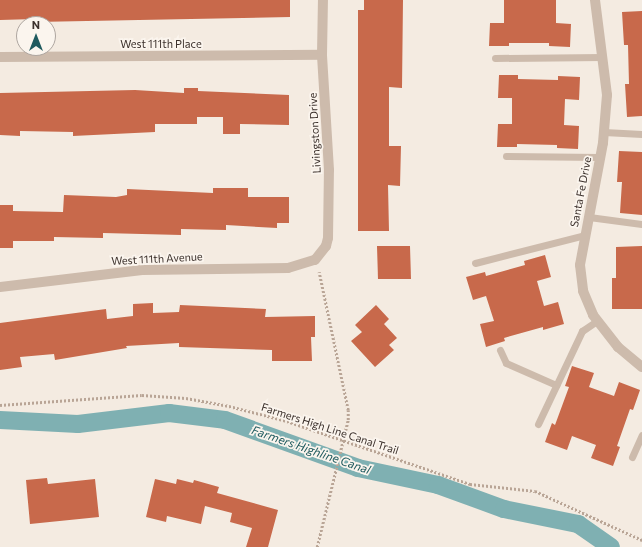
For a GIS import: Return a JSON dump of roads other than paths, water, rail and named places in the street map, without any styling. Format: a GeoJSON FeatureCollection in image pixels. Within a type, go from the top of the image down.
{"type":"FeatureCollection","features":[{"type":"Feature","properties":{"kind":"street","name":"Livingston Drive"},"geometry":{"type":"LineString","coordinates":[[316,260],[324,250],[328,238],[329,170],[322,55],[322,0]]}},
{"type":"Feature","properties":{"kind":"street","name":"Santa Fe Drive"},"geometry":{"type":"LineString","coordinates":[[595,0],[607,95],[604,132],[580,265],[583,291],[597,321],[618,346],[642,367]]}},
{"type":"Feature","properties":{"kind":"street","name":"West 111th Place"},"geometry":{"type":"LineString","coordinates":[[0,57],[322,55]]}},
{"type":"Feature","properties":{"kind":"street","name":"West 111th Avenue"},"geometry":{"type":"LineString","coordinates":[[0,286],[142,270],[288,268],[316,260]]}},
{"type":"Feature","properties":{"kind":"lane"},"geometry":{"type":"LineString","coordinates":[[494,58],[602,57]]}},
{"type":"Feature","properties":{"kind":"lane"},"geometry":{"type":"LineString","coordinates":[[604,132],[642,134]]}},
{"type":"Feature","properties":{"kind":"lane"},"geometry":{"type":"LineString","coordinates":[[506,156],[600,157]]}},
{"type":"Feature","properties":{"kind":"lane"},"geometry":{"type":"LineString","coordinates":[[589,217],[642,224]]}},
{"type":"Feature","properties":{"kind":"lane"},"geometry":{"type":"LineString","coordinates":[[475,264],[586,235]]}},
{"type":"Feature","properties":{"kind":"lane"},"geometry":{"type":"LineString","coordinates":[[538,424],[582,331],[597,321]]}},
{"type":"Feature","properties":{"kind":"lane"},"geometry":{"type":"LineString","coordinates":[[500,350],[506,363],[556,385]]}},
{"type":"Feature","properties":{"kind":"lane"},"geometry":{"type":"LineString","coordinates":[[632,457],[642,435]]}},
{"type":"Feature","properties":{"kind":"waterway","name":"Farmers Highline Canal"},"geometry":{"type":"LineString","coordinates":[[0,420],[78,424],[169,413],[225,420],[358,468],[438,485],[504,509],[578,524],[611,547]]}}]}
